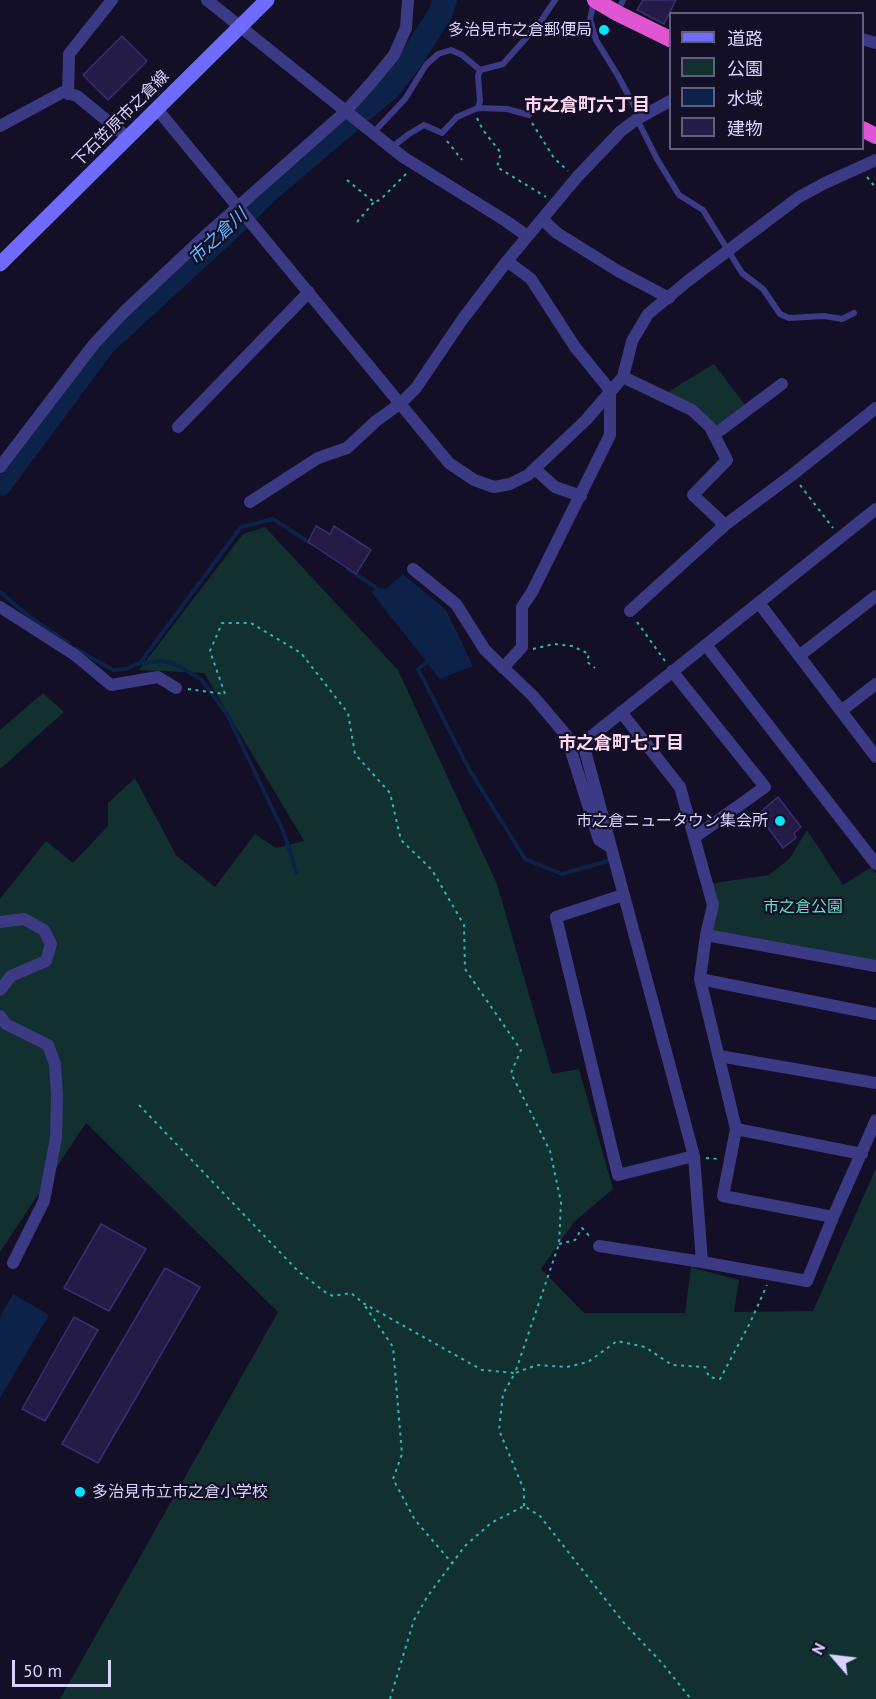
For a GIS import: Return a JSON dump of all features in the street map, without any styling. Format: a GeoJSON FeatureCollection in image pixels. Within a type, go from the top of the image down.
{"type":"FeatureCollection","features":[{"type":"Feature","properties":{"kind":"highway"},"geometry":{"type":"LineString","coordinates":[[595,0],[620,7],[669,38]]}},
{"type":"Feature","properties":{"kind":"main road","name":"下石笠原市之倉線"},"geometry":{"type":"LineString","coordinates":[[0,264],[267,0]]}},
{"type":"Feature","properties":{"kind":"street"},"geometry":{"type":"LineString","coordinates":[[68,94],[69,54],[112,0]]}},
{"type":"Feature","properties":{"kind":"street"},"geometry":{"type":"LineString","coordinates":[[207,0],[392,148],[506,220],[527,236]]}},
{"type":"Feature","properties":{"kind":"street"},"geometry":{"type":"LineString","coordinates":[[0,467],[94,344],[124,312],[345,111],[394,56],[406,28],[408,0]]}},
{"type":"Feature","properties":{"kind":"street"},"geometry":{"type":"LineString","coordinates":[[0,126],[63,92],[77,96],[127,137]]}},
{"type":"Feature","properties":{"kind":"street"},"geometry":{"type":"LineString","coordinates":[[250,502],[318,458],[346,448],[376,421],[401,403],[416,388],[462,320],[507,261],[578,176],[621,131],[638,118],[669,102]]}},
{"type":"Feature","properties":{"kind":"street"},"geometry":{"type":"LineString","coordinates":[[157,109],[449,463],[474,480],[494,487],[510,484],[528,475],[586,420],[623,377],[632,341],[648,314],[689,280],[800,197],[876,160]]}},
{"type":"Feature","properties":{"kind":"street"},"geometry":{"type":"LineString","coordinates":[[542,219],[557,233],[618,271],[669,298]]}},
{"type":"Feature","properties":{"kind":"street"},"geometry":{"type":"LineString","coordinates":[[503,668],[522,647],[522,607],[532,592],[610,435],[610,390],[575,347],[531,279],[507,261]]}},
{"type":"Feature","properties":{"kind":"street"},"geometry":{"type":"LineString","coordinates":[[178,428],[309,292]]}},
{"type":"Feature","properties":{"kind":"street"},"geometry":{"type":"LineString","coordinates":[[623,377],[692,410],[710,427],[727,460],[693,495],[725,525]]}},
{"type":"Feature","properties":{"kind":"street"},"geometry":{"type":"LineString","coordinates":[[714,435],[782,384]]}},
{"type":"Feature","properties":{"kind":"street"},"geometry":{"type":"LineString","coordinates":[[630,611],[725,525],[876,408]]}},
{"type":"Feature","properties":{"kind":"street"},"geometry":{"type":"LineString","coordinates":[[535,469],[555,487],[581,496]]}},
{"type":"Feature","properties":{"kind":"street"},"geometry":{"type":"LineString","coordinates":[[702,1262],[694,1156],[583,743],[876,509]]}},
{"type":"Feature","properties":{"kind":"street"},"geometry":{"type":"LineString","coordinates":[[413,569],[456,604],[485,650],[533,696],[566,735],[599,840],[610,847]]}},
{"type":"Feature","properties":{"kind":"street"},"geometry":{"type":"LineString","coordinates":[[799,656],[876,596]]}},
{"type":"Feature","properties":{"kind":"street"},"geometry":{"type":"LineString","coordinates":[[759,603],[876,757]]}},
{"type":"Feature","properties":{"kind":"street"},"geometry":{"type":"LineString","coordinates":[[0,607],[75,655],[111,685],[158,677],[176,688]]}},
{"type":"Feature","properties":{"kind":"street"},"geometry":{"type":"LineString","coordinates":[[706,645],[876,864]]}},
{"type":"Feature","properties":{"kind":"street"},"geometry":{"type":"LineString","coordinates":[[672,670],[765,787],[696,837]]}},
{"type":"Feature","properties":{"kind":"street"},"geometry":{"type":"LineString","coordinates":[[840,711],[876,684]]}},
{"type":"Feature","properties":{"kind":"street"},"geometry":{"type":"LineString","coordinates":[[621,712],[680,787],[696,837],[713,905],[700,979],[736,1129],[723,1196],[833,1217]]}},
{"type":"Feature","properties":{"kind":"street"},"geometry":{"type":"LineString","coordinates":[[623,895],[556,917],[618,1175],[694,1156]]}},
{"type":"Feature","properties":{"kind":"street"},"geometry":{"type":"LineString","coordinates":[[0,922],[24,919],[44,930],[51,944],[45,961],[11,975],[0,990]]}},
{"type":"Feature","properties":{"kind":"street"},"geometry":{"type":"LineString","coordinates":[[706,935],[876,966]]}},
{"type":"Feature","properties":{"kind":"street"},"geometry":{"type":"LineString","coordinates":[[700,979],[876,1014]]}},
{"type":"Feature","properties":{"kind":"street"},"geometry":{"type":"LineString","coordinates":[[0,1016],[6,1024],[48,1045],[54,1064],[57,1096],[56,1138],[44,1201],[13,1263]]}},
{"type":"Feature","properties":{"kind":"street"},"geometry":{"type":"LineString","coordinates":[[719,1056],[876,1083]]}},
{"type":"Feature","properties":{"kind":"street"},"geometry":{"type":"LineString","coordinates":[[599,1246],[807,1281],[876,1120]]}},
{"type":"Feature","properties":{"kind":"street"},"geometry":{"type":"LineString","coordinates":[[736,1129],[862,1154]]}},
{"type":"Feature","properties":{"kind":"lane"},"geometry":{"type":"LineString","coordinates":[[480,70],[503,64],[541,21],[555,0]]}},
{"type":"Feature","properties":{"kind":"lane"},"geometry":{"type":"LineString","coordinates":[[595,0],[590,19],[594,34],[657,159],[679,195],[703,210],[730,250],[733,260],[742,273],[763,289],[780,314],[789,318],[824,316],[842,319],[854,313]]}},
{"type":"Feature","properties":{"kind":"lane"},"geometry":{"type":"LineString","coordinates":[[371,131],[405,99],[426,66],[438,54],[450,50],[456,52],[480,70]]}},
{"type":"Feature","properties":{"kind":"lane"},"geometry":{"type":"LineString","coordinates":[[476,109],[480,101],[478,76],[480,70]]}},
{"type":"Feature","properties":{"kind":"lane"},"geometry":{"type":"LineString","coordinates":[[392,148],[409,134],[424,126],[442,133],[457,117],[476,109],[507,109],[529,115]]}},
{"type":"Feature","properties":{"kind":"path"},"geometry":{"type":"LineString","coordinates":[[476,109],[483,130],[501,153],[497,167],[556,202]]}},
{"type":"Feature","properties":{"kind":"path"},"geometry":{"type":"LineString","coordinates":[[529,115],[533,127],[554,158],[565,169],[578,176]]}},
{"type":"Feature","properties":{"kind":"path"},"geometry":{"type":"LineString","coordinates":[[442,133],[462,160]]}},
{"type":"Feature","properties":{"kind":"path"},"geometry":{"type":"LineString","coordinates":[[357,222],[374,202],[380,200],[415,164]]}},
{"type":"Feature","properties":{"kind":"path"},"geometry":{"type":"LineString","coordinates":[[347,180],[374,202]]}},
{"type":"Feature","properties":{"kind":"path"},"geometry":{"type":"LineString","coordinates":[[792,475],[840,537]]}},
{"type":"Feature","properties":{"kind":"path"},"geometry":{"type":"LineString","coordinates":[[630,611],[672,670]]}},
{"type":"Feature","properties":{"kind":"path"},"geometry":{"type":"LineString","coordinates":[[176,688],[225,694],[210,651],[222,623],[251,623],[301,652],[348,713],[355,754],[390,793],[401,840],[432,870],[464,926],[465,969],[520,1050],[511,1073],[550,1151],[561,1202],[559,1244],[515,1373],[503,1394],[499,1430],[524,1490],[524,1506]]}},
{"type":"Feature","properties":{"kind":"path"},"geometry":{"type":"LineString","coordinates":[[522,647],[528,650],[554,644],[572,646],[589,654],[587,662],[595,668]]}},
{"type":"Feature","properties":{"kind":"path"},"geometry":{"type":"LineString","coordinates":[[139,1105],[298,1271],[325,1292],[333,1296],[351,1293],[363,1303],[482,1370],[515,1373],[537,1365],[567,1367],[588,1362],[617,1341],[645,1347],[672,1365],[705,1367],[709,1377],[720,1379],[762,1298],[771,1274]]}},
{"type":"Feature","properties":{"kind":"path"},"geometry":{"type":"LineString","coordinates":[[694,1156],[730,1160]]}},
{"type":"Feature","properties":{"kind":"path"},"geometry":{"type":"LineString","coordinates":[[559,1244],[575,1240],[582,1227]]}},
{"type":"Feature","properties":{"kind":"path"},"geometry":{"type":"LineString","coordinates":[[363,1303],[393,1347],[402,1454],[393,1479],[415,1520],[452,1563]]}},
{"type":"Feature","properties":{"kind":"path"},"geometry":{"type":"LineString","coordinates":[[390,1699],[414,1620],[427,1597],[465,1546],[491,1523],[524,1506]]}},
{"type":"Feature","properties":{"kind":"path"},"geometry":{"type":"LineString","coordinates":[[524,1506],[540,1516],[624,1623],[662,1663],[691,1699]]}},
{"type":"Feature","properties":{"kind":"green space"},"geometry":{"type":"Polygon","coordinates":[[[714,364],[745,405],[717,428],[666,393],[714,364]]]}},
{"type":"Feature","properties":{"kind":"green space"},"geometry":{"type":"Polygon","coordinates":[[[265,527],[398,670],[497,884],[552,1074],[579,1069],[613,1189],[574,1222],[541,1269],[584,1313],[685,1313],[691,1267],[739,1280],[734,1312],[813,1311],[876,1168],[876,1699],[60,1699],[278,1312],[86,1123],[0,1252],[0,899],[46,841],[73,863],[108,826],[108,803],[135,778],[176,855],[215,887],[255,834],[276,848],[304,841],[204,673],[139,670],[243,534],[265,527]]]}},
{"type":"Feature","properties":{"kind":"green space"},"geometry":{"type":"Polygon","coordinates":[[[43,693],[64,712],[0,769],[0,730],[43,693]]]}},
{"type":"Feature","properties":{"kind":"green space","name":"市之倉公園"},"geometry":{"type":"Polygon","coordinates":[[[807,830],[843,885],[870,868],[876,873],[876,966],[706,935],[713,905],[708,884],[769,875],[790,858],[807,830]]]}},
{"type":"Feature","properties":{"kind":"water"},"geometry":{"type":"Polygon","coordinates":[[[403,574],[446,610],[473,666],[440,679],[372,593],[375,587],[386,589],[403,574]]]}},
{"type":"Feature","properties":{"kind":"water"},"geometry":{"type":"Polygon","coordinates":[[[13,1294],[49,1315],[0,1398],[0,1317],[13,1294]]]}},
{"type":"Feature","properties":{"kind":"building"},"geometry":{"type":"Polygon","coordinates":[[[643,0],[676,0],[664,24],[637,10],[643,0]]]}},
{"type":"Feature","properties":{"kind":"building"},"geometry":{"type":"Polygon","coordinates":[[[122,36],[147,61],[108,100],[83,75],[122,36]]]}},
{"type":"Feature","properties":{"kind":"building"},"geometry":{"type":"Polygon","coordinates":[[[316,526],[330,534],[334,526],[371,550],[356,574],[308,542],[316,526]]]}},
{"type":"Feature","properties":{"kind":"building","name":"市之倉ニュータウン集会所"},"geometry":{"type":"Polygon","coordinates":[[[778,797],[801,827],[794,833],[796,838],[783,848],[758,814],[778,797]]]}},
{"type":"Feature","properties":{"kind":"building"},"geometry":{"type":"Polygon","coordinates":[[[101,1224],[146,1249],[109,1311],[64,1288],[101,1224]]]}},
{"type":"Feature","properties":{"kind":"building"},"geometry":{"type":"Polygon","coordinates":[[[165,1268],[200,1287],[98,1463],[62,1444],[165,1268]]]}},
{"type":"Feature","properties":{"kind":"building"},"geometry":{"type":"Polygon","coordinates":[[[74,1317],[98,1330],[45,1421],[22,1409],[74,1317]]]}},
{"type":"Feature","properties":{"kind":"waterway","name":"市之倉川"},"geometry":{"type":"LineString","coordinates":[[0,484],[104,344],[271,188],[389,88],[408,64],[440,14],[445,0]]}},
{"type":"Feature","properties":{"kind":"waterway"},"geometry":{"type":"LineString","coordinates":[[140,663],[241,527],[273,519],[312,544]]}},
{"type":"Feature","properties":{"kind":"waterway"},"geometry":{"type":"LineString","coordinates":[[348,569],[375,587]]}},
{"type":"Feature","properties":{"kind":"waterway"},"geometry":{"type":"LineString","coordinates":[[0,592],[31,618],[68,643]]}},
{"type":"Feature","properties":{"kind":"waterway"},"geometry":{"type":"LineString","coordinates":[[76,649],[113,670],[126,669],[140,663],[161,661],[173,663],[202,680],[228,716],[284,833],[297,873]]}},
{"type":"Feature","properties":{"kind":"waterway"},"geometry":{"type":"LineString","coordinates":[[428,661],[418,669],[469,769],[525,859],[562,874],[608,861]]}},
{"type":"Feature","properties":{"kind":"place","name":"多治見市之倉郵便局"},"geometry":{"type":"Point","coordinates":[604,30]}},
{"type":"Feature","properties":{"kind":"place","name":"市之倉ニュータウン集会所"},"geometry":{"type":"Point","coordinates":[780,821]}},
{"type":"Feature","properties":{"kind":"place","name":"多治見市立市之倉小学校"},"geometry":{"type":"Point","coordinates":[80,1492]}},
{"type":"Feature","properties":{"kind":"district","name":"市之倉町六丁目"},"geometry":{"type":"Point","coordinates":[587,106]}},
{"type":"Feature","properties":{"kind":"district","name":"市之倉町七丁目"},"geometry":{"type":"Point","coordinates":[621,744]}}]}
